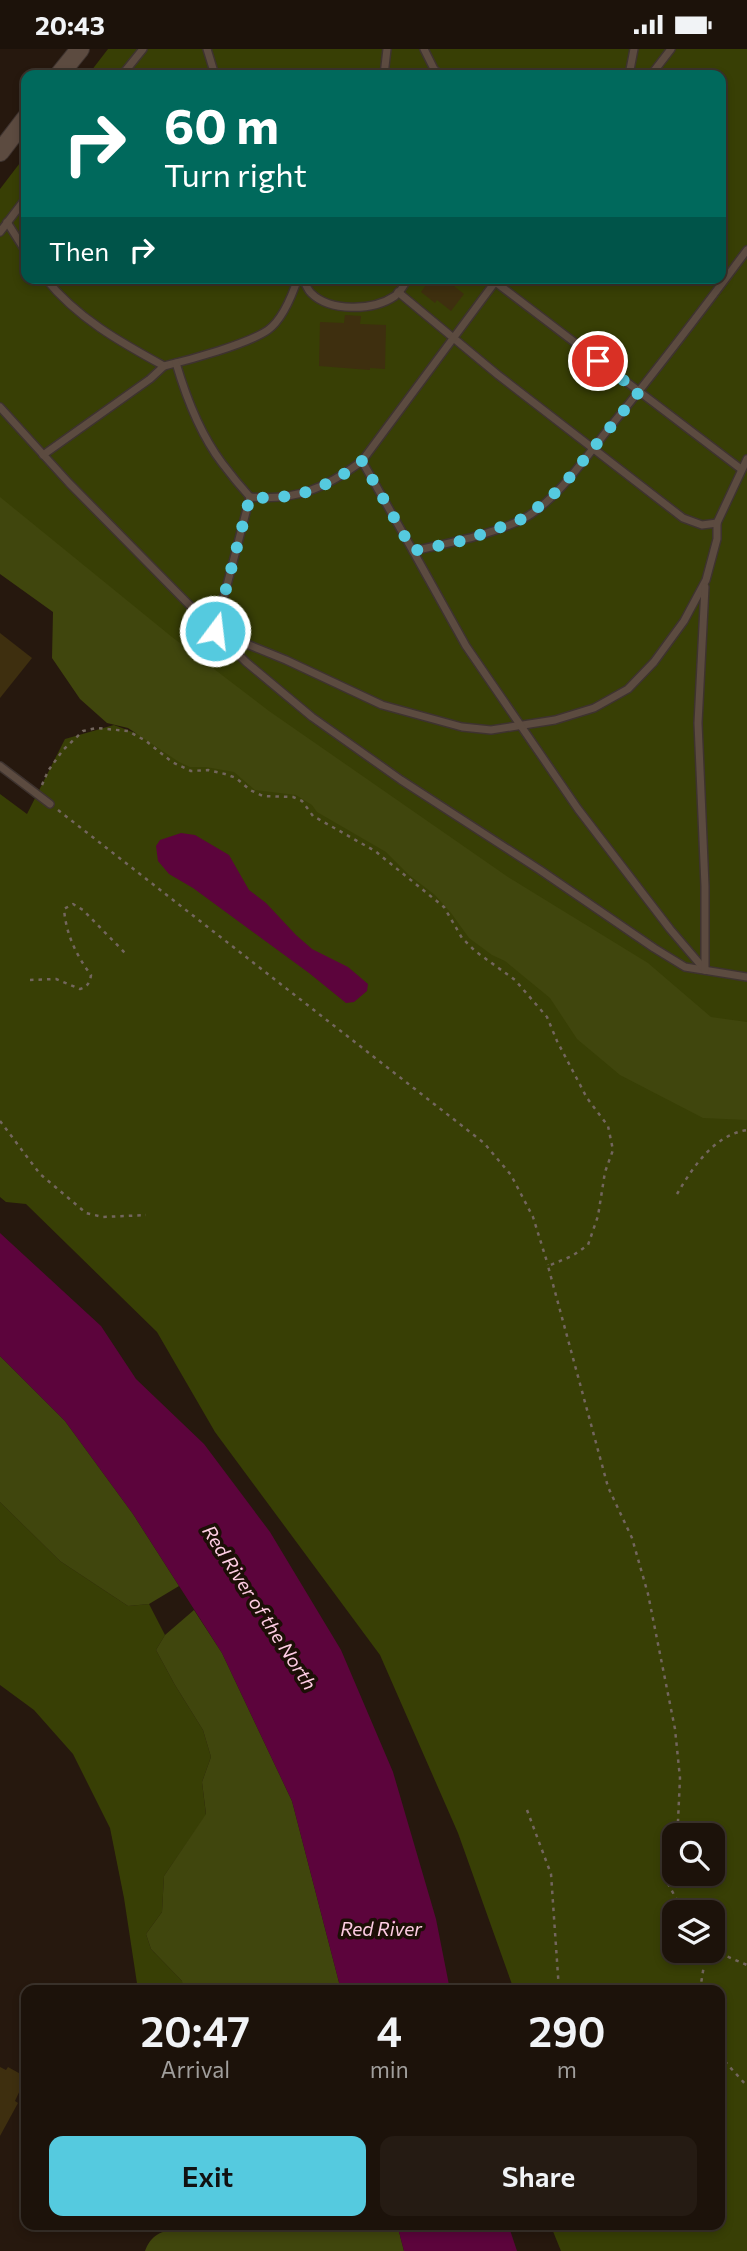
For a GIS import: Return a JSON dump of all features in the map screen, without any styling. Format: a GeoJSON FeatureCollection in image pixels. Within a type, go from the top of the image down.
{"type":"FeatureCollection","features":[{"type":"Feature","properties":{"kind":"street"},"geometry":{"type":"LineString","coordinates":[[64,70],[80,49]]}},
{"type":"Feature","properties":{"kind":"street"},"geometry":{"type":"LineString","coordinates":[[0,152],[21,125]]}},
{"type":"Feature","properties":{"kind":"lane"},"geometry":{"type":"LineString","coordinates":[[126,70],[143,49]]}},
{"type":"Feature","properties":{"kind":"lane"},"geometry":{"type":"LineString","coordinates":[[207,49],[213,70]]}},
{"type":"Feature","properties":{"kind":"lane"},"geometry":{"type":"LineString","coordinates":[[385,70],[387,49]]}},
{"type":"Feature","properties":{"kind":"lane"},"geometry":{"type":"LineString","coordinates":[[424,49],[435,70]]}},
{"type":"Feature","properties":{"kind":"lane"},"geometry":{"type":"LineString","coordinates":[[630,70],[634,49]]}},
{"type":"Feature","properties":{"kind":"lane"},"geometry":{"type":"LineString","coordinates":[[655,70],[671,49]]}},
{"type":"Feature","properties":{"kind":"lane"},"geometry":{"type":"LineString","coordinates":[[0,232],[21,204]]}},
{"type":"Feature","properties":{"kind":"lane"},"geometry":{"type":"LineString","coordinates":[[7,222],[21,244]]}},
{"type":"Feature","properties":{"kind":"lane"},"geometry":{"type":"LineString","coordinates":[[726,278],[747,250]]}},
{"type":"Feature","properties":{"kind":"lane"},"geometry":{"type":"LineString","coordinates":[[51,284],[71,306],[113,339],[164,366]]}},
{"type":"Feature","properties":{"kind":"lane"},"geometry":{"type":"LineString","coordinates":[[43,455],[150,379],[164,366],[252,338],[268,330],[292,296],[296,284]]}},
{"type":"Feature","properties":{"kind":"lane"},"geometry":{"type":"LineString","coordinates":[[306,284],[309,292],[325,303],[344,308],[372,305],[395,296],[404,284]]}},
{"type":"Feature","properties":{"kind":"lane"},"geometry":{"type":"LineString","coordinates":[[250,497],[292,495],[318,490],[342,477],[362,461],[491,284]]}},
{"type":"Feature","properties":{"kind":"lane"},"geometry":{"type":"LineString","coordinates":[[499,284],[741,469]]}},
{"type":"Feature","properties":{"kind":"lane"},"geometry":{"type":"LineString","coordinates":[[413,551],[466,540],[522,519],[549,499],[639,392],[721,284]]}},
{"type":"Feature","properties":{"kind":"lane"},"geometry":{"type":"LineString","coordinates":[[398,292],[683,518],[702,526],[717,523]]}},
{"type":"Feature","properties":{"kind":"lane"},"geometry":{"type":"LineString","coordinates":[[176,363],[182,384],[204,433],[220,461],[250,497]]}},
{"type":"Feature","properties":{"kind":"lane"},"geometry":{"type":"LineString","coordinates":[[0,407],[43,455],[246,662],[312,717],[401,780],[685,967],[747,977]]}},
{"type":"Feature","properties":{"kind":"lane"},"geometry":{"type":"LineString","coordinates":[[705,971],[705,886],[698,723],[704,593],[717,539],[717,523],[747,459]]}},
{"type":"Feature","properties":{"kind":"lane"},"geometry":{"type":"LineString","coordinates":[[362,461],[466,646],[578,809],[705,971]]}},
{"type":"Feature","properties":{"kind":"lane"},"geometry":{"type":"LineString","coordinates":[[215,631],[250,497]]}},
{"type":"Feature","properties":{"kind":"lane"},"geometry":{"type":"LineString","coordinates":[[215,631],[286,660],[382,705],[462,727],[491,730],[555,720],[594,708],[628,689],[654,662],[684,621],[706,580]]}},
{"type":"Feature","properties":{"kind":"lane"},"geometry":{"type":"LineString","coordinates":[[0,766],[50,804]]}},
{"type":"Feature","properties":{"kind":"path"},"geometry":{"type":"LineString","coordinates":[[38,795],[48,771],[70,741],[83,731],[96,727],[128,731],[146,741],[172,762],[191,771],[208,770],[225,774],[263,796],[293,797],[302,801],[313,816],[375,851],[444,907],[462,938],[475,951],[515,980],[547,1017],[556,1041],[587,1098],[608,1126],[613,1150],[605,1172],[597,1216],[588,1245],[572,1256],[548,1266]]}},
{"type":"Feature","properties":{"kind":"path"},"geometry":{"type":"LineString","coordinates":[[50,804],[484,1143],[511,1175],[533,1217],[608,1487],[632,1538],[648,1594],[675,1729],[680,1778],[678,1823]]}},
{"type":"Feature","properties":{"kind":"path"},"geometry":{"type":"LineString","coordinates":[[30,980],[56,979],[80,989],[86,987],[90,980],[91,975],[78,958],[72,944],[64,909],[68,905],[73,904],[83,911],[126,954]]}},
{"type":"Feature","properties":{"kind":"path"},"geometry":{"type":"LineString","coordinates":[[0,1121],[40,1174],[86,1213],[103,1217],[146,1215]]}},
{"type":"Feature","properties":{"kind":"path"},"geometry":{"type":"LineString","coordinates":[[677,1194],[708,1152],[735,1132],[747,1130]]}},
{"type":"Feature","properties":{"kind":"path"},"geometry":{"type":"LineString","coordinates":[[527,1810],[551,1874],[559,1985]]}},
{"type":"Feature","properties":{"kind":"path"},"geometry":{"type":"LineString","coordinates":[[725,1956],[747,1965]]}},
{"type":"Feature","properties":{"kind":"path"},"geometry":{"type":"LineString","coordinates":[[701,1985],[704,1963]]}},
{"type":"Feature","properties":{"kind":"path"},"geometry":{"type":"LineString","coordinates":[[725,2062],[747,2086]]}},
{"type":"Feature","properties":{"kind":"green space"},"geometry":{"type":"Polygon","coordinates":[[[108,49],[747,49],[747,2251],[561,2251],[552,2230],[725,2230],[725,1985],[512,1985],[458,1833],[380,1655],[215,1432],[157,1332],[26,1204],[6,1202],[0,1197],[0,794],[27,814],[65,739],[114,725],[181,750],[0,537],[0,189],[21,162],[21,284],[726,284],[726,70],[92,70],[108,49]]]}},
{"type":"Feature","properties":{"kind":"green space"},"geometry":{"type":"Polygon","coordinates":[[[0,497],[172,637],[269,711],[508,877],[648,963],[711,1017],[747,1022],[747,1120],[703,1118],[620,1075],[577,1039],[550,998],[505,961],[469,938],[435,895],[409,875],[386,852],[317,812],[312,805],[296,795],[255,790],[234,772],[190,767],[128,728],[107,723],[80,699],[52,658],[53,612],[0,574],[0,497]]]}},
{"type":"Feature","properties":{"kind":"green space"},"geometry":{"type":"Polygon","coordinates":[[[0,1356],[65,1421],[133,1514],[179,1586],[149,1604],[128,1606],[60,1561],[0,1502],[0,1356]]]}},
{"type":"Feature","properties":{"kind":"green space"},"geometry":{"type":"Polygon","coordinates":[[[0,1502],[60,1561],[128,1606],[149,1604],[165,1635],[156,1650],[203,1730],[211,1757],[202,1782],[206,1815],[164,1876],[162,1912],[146,1934],[151,1949],[182,1981],[182,1985],[137,1985],[110,1828],[73,1754],[34,1710],[0,1685],[0,1502]]]}},
{"type":"Feature","properties":{"kind":"green space"},"geometry":{"type":"Polygon","coordinates":[[[194,1610],[222,1653],[292,1801],[340,1985],[182,1985],[182,1981],[151,1949],[146,1934],[162,1912],[164,1876],[206,1814],[202,1782],[211,1757],[203,1730],[156,1650],[165,1635],[194,1610]]]}},
{"type":"Feature","properties":{"kind":"green space"},"geometry":{"type":"Polygon","coordinates":[[[173,2230],[399,2230],[404,2251],[145,2251],[161,2233],[173,2230]]]}},
{"type":"Feature","properties":{"kind":"water"},"geometry":{"type":"Polygon","coordinates":[[[181,833],[195,835],[229,855],[249,890],[266,903],[312,949],[348,967],[368,984],[367,991],[354,1002],[346,1003],[193,888],[169,874],[158,861],[156,846],[160,840],[181,833]]]}},
{"type":"Feature","properties":{"kind":"water","name":"Red River"},"geometry":{"type":"Polygon","coordinates":[[[0,1233],[101,1326],[136,1379],[204,1444],[270,1532],[341,1650],[393,1772],[436,1919],[449,1985],[340,1985],[292,1801],[222,1653],[133,1514],[65,1421],[0,1356],[0,1233]]]}},
{"type":"Feature","properties":{"kind":"water"},"geometry":{"type":"Polygon","coordinates":[[[399,2230],[510,2230],[517,2251],[404,2251],[399,2230]]]}},
{"type":"Feature","properties":{"kind":"building"},"geometry":{"type":"Polygon","coordinates":[[[427,284],[451,284],[464,294],[451,311],[421,292],[427,284]]]}},
{"type":"Feature","properties":{"kind":"building"},"geometry":{"type":"Polygon","coordinates":[[[345,315],[361,316],[360,324],[386,325],[385,369],[319,366],[320,322],[344,323],[345,315]]]}},
{"type":"Feature","properties":{"kind":"building"},"geometry":{"type":"Polygon","coordinates":[[[0,633],[32,658],[0,698],[0,633]]]}},
{"type":"Feature","properties":{"kind":"building"},"geometry":{"type":"Polygon","coordinates":[[[0,2067],[6,2070],[8,2067],[21,2074],[21,2088],[15,2101],[18,2103],[0,2136],[0,2067]]]}},
{"type":"Feature","properties":{"kind":"route"},"geometry":{"type":"LineString","coordinates":[[215,631],[250,497],[292,495],[318,490],[342,477],[362,461],[413,551],[466,540],[522,519],[549,499],[569,478],[639,392],[598,361]]}},
{"type":"Feature","properties":{"kind":"water label","name":"Red River of the North"},"geometry":{"type":"Point","coordinates":[260,1607]}}]}
